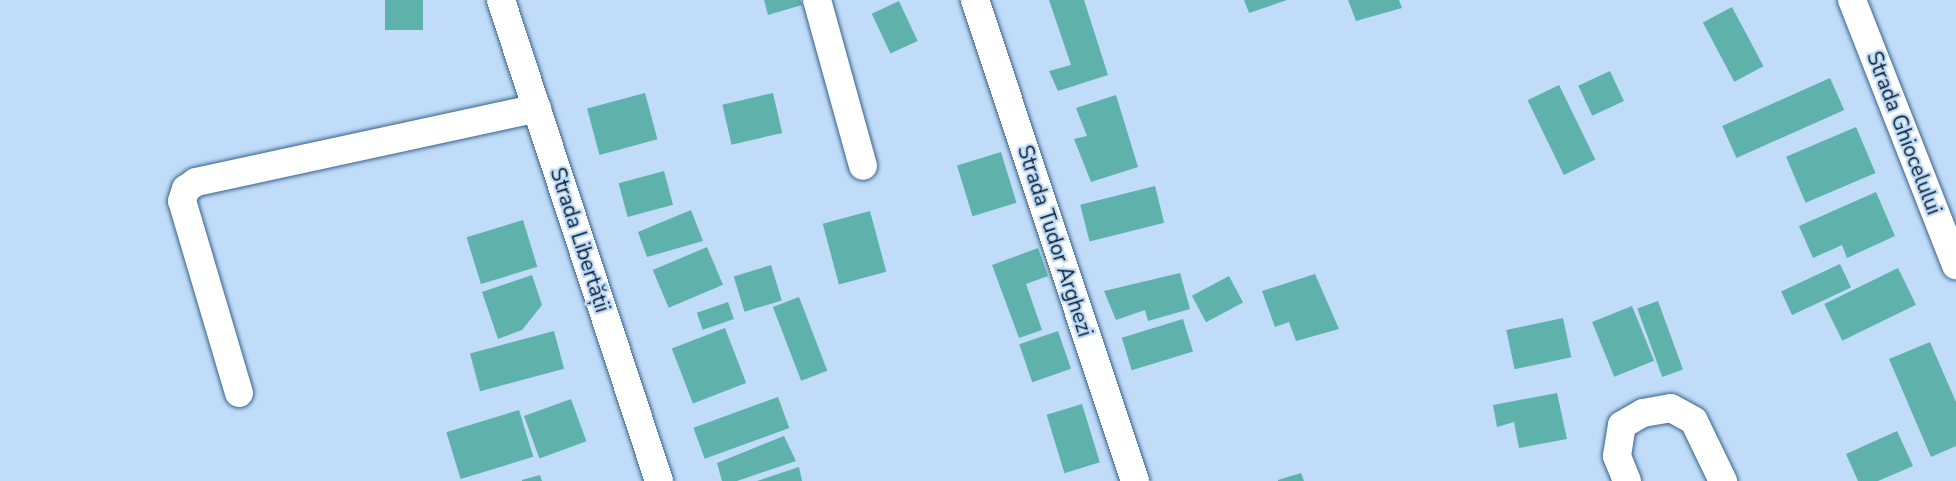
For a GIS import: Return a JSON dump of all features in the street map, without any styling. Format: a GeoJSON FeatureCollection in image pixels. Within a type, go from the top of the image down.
{"type":"FeatureCollection","features":[{"type":"Feature","properties":{"kind":"street","name":"Strada Libertății"},"geometry":{"type":"LineString","coordinates":[[501,0],[659,481]]}},
{"type":"Feature","properties":{"kind":"street"},"geometry":{"type":"LineString","coordinates":[[817,0],[863,166]]}},
{"type":"Feature","properties":{"kind":"street","name":"Strada Tudor Arghezi"},"geometry":{"type":"LineString","coordinates":[[975,0],[1135,481]]}},
{"type":"Feature","properties":{"kind":"street","name":"Strada Ghiocelului"},"geometry":{"type":"LineString","coordinates":[[1852,0],[1956,265]]}},
{"type":"Feature","properties":{"kind":"street"},"geometry":{"type":"LineString","coordinates":[[239,393],[182,201],[186,189],[196,182],[537,108]]}},
{"type":"Feature","properties":{"kind":"street"},"geometry":{"type":"LineString","coordinates":[[1622,469],[1622,425],[1643,412],[1671,408],[1694,421],[1723,481]]}},
{"type":"Feature","properties":{"kind":"building"},"geometry":{"type":"Polygon","coordinates":[[[385,0],[423,0],[423,30],[385,30],[385,0]]]}},
{"type":"Feature","properties":{"kind":"building"},"geometry":{"type":"Polygon","coordinates":[[[764,0],[800,0],[802,5],[768,15],[764,0]]]}},
{"type":"Feature","properties":{"kind":"building"},"geometry":{"type":"Polygon","coordinates":[[[1049,0],[1084,0],[1108,75],[1058,91],[1049,71],[1071,65],[1049,0]]]}},
{"type":"Feature","properties":{"kind":"building"},"geometry":{"type":"Polygon","coordinates":[[[1244,0],[1287,0],[1249,13],[1244,0]]]}},
{"type":"Feature","properties":{"kind":"building"},"geometry":{"type":"Polygon","coordinates":[[[1348,0],[1399,0],[1402,8],[1356,21],[1348,0]]]}},
{"type":"Feature","properties":{"kind":"building"},"geometry":{"type":"Polygon","coordinates":[[[899,1],[918,41],[890,54],[872,14],[899,1]]]}},
{"type":"Feature","properties":{"kind":"building"},"geometry":{"type":"Polygon","coordinates":[[[1732,7],[1763,66],[1734,82],[1703,22],[1732,7]]]}},
{"type":"Feature","properties":{"kind":"building"},"geometry":{"type":"Polygon","coordinates":[[[1610,71],[1624,101],[1592,116],[1578,86],[1610,71]]]}},
{"type":"Feature","properties":{"kind":"building"},"geometry":{"type":"Polygon","coordinates":[[[1830,78],[1844,110],[1736,158],[1722,126],[1830,78]]]}},
{"type":"Feature","properties":{"kind":"building"},"geometry":{"type":"Polygon","coordinates":[[[1559,85],[1595,160],[1564,175],[1528,100],[1559,85]]]}},
{"type":"Feature","properties":{"kind":"building"},"geometry":{"type":"Polygon","coordinates":[[[645,93],[657,139],[599,155],[587,109],[645,93]]]}},
{"type":"Feature","properties":{"kind":"building"},"geometry":{"type":"Polygon","coordinates":[[[773,93],[782,133],[732,145],[722,105],[773,93]]]}},
{"type":"Feature","properties":{"kind":"building"},"geometry":{"type":"Polygon","coordinates":[[[1116,95],[1138,167],[1091,182],[1074,139],[1087,136],[1076,108],[1116,95]]]}},
{"type":"Feature","properties":{"kind":"building"},"geometry":{"type":"Polygon","coordinates":[[[1856,127],[1876,173],[1806,203],[1786,157],[1856,127]]]}},
{"type":"Feature","properties":{"kind":"building"},"geometry":{"type":"Polygon","coordinates":[[[1001,152],[1016,203],[973,216],[957,165],[1001,152]]]}},
{"type":"Feature","properties":{"kind":"building"},"geometry":{"type":"Polygon","coordinates":[[[664,171],[673,205],[628,217],[619,183],[664,171]]]}},
{"type":"Feature","properties":{"kind":"building"},"geometry":{"type":"Polygon","coordinates":[[[1155,186],[1164,223],[1089,241],[1080,205],[1155,186]]]}},
{"type":"Feature","properties":{"kind":"building"},"geometry":{"type":"Polygon","coordinates":[[[1876,192],[1895,236],[1847,258],[1842,245],[1813,258],[1799,226],[1876,192]]]}},
{"type":"Feature","properties":{"kind":"building"},"geometry":{"type":"Polygon","coordinates":[[[691,210],[703,241],[647,257],[638,232],[691,210]]]}},
{"type":"Feature","properties":{"kind":"building"},"geometry":{"type":"Polygon","coordinates":[[[870,211],[886,272],[839,285],[823,224],[870,211]]]}},
{"type":"Feature","properties":{"kind":"building"},"geometry":{"type":"Polygon","coordinates":[[[523,220],[537,267],[481,284],[467,237],[523,220]]]}},
{"type":"Feature","properties":{"kind":"building"},"geometry":{"type":"Polygon","coordinates":[[[707,247],[723,285],[669,308],[653,270],[707,247]]]}},
{"type":"Feature","properties":{"kind":"building"},"geometry":{"type":"Polygon","coordinates":[[[1038,248],[1048,276],[1026,284],[1042,330],[1019,338],[992,265],[1038,248]]]}},
{"type":"Feature","properties":{"kind":"building"},"geometry":{"type":"Polygon","coordinates":[[[1840,264],[1851,288],[1792,315],[1781,291],[1840,264]]]}},
{"type":"Feature","properties":{"kind":"building"},"geometry":{"type":"Polygon","coordinates":[[[771,265],[782,300],[745,312],[734,276],[771,265]]]}},
{"type":"Feature","properties":{"kind":"building"},"geometry":{"type":"Polygon","coordinates":[[[1898,268],[1916,305],[1842,341],[1824,304],[1898,268]]]}},
{"type":"Feature","properties":{"kind":"building"},"geometry":{"type":"Polygon","coordinates":[[[1180,273],[1190,309],[1148,321],[1145,310],[1116,320],[1104,291],[1180,273]]]}},
{"type":"Feature","properties":{"kind":"building"},"geometry":{"type":"Polygon","coordinates":[[[1315,274],[1339,329],[1296,341],[1289,322],[1275,327],[1262,291],[1315,274]]]}},
{"type":"Feature","properties":{"kind":"building"},"geometry":{"type":"Polygon","coordinates":[[[532,275],[542,305],[522,330],[498,339],[482,292],[532,275]]]}},
{"type":"Feature","properties":{"kind":"building"},"geometry":{"type":"Polygon","coordinates":[[[1229,276],[1243,302],[1206,322],[1192,296],[1229,276]]]}},
{"type":"Feature","properties":{"kind":"building"},"geometry":{"type":"Polygon","coordinates":[[[799,297],[827,371],[801,381],[773,307],[799,297]]]}},
{"type":"Feature","properties":{"kind":"building"},"geometry":{"type":"Polygon","coordinates":[[[1658,301],[1683,370],[1662,377],[1637,309],[1658,301]]]}},
{"type":"Feature","properties":{"kind":"building"},"geometry":{"type":"Polygon","coordinates":[[[728,302],[734,319],[703,330],[697,313],[728,302]]]}},
{"type":"Feature","properties":{"kind":"building"},"geometry":{"type":"Polygon","coordinates":[[[1632,306],[1654,361],[1614,377],[1592,322],[1632,306]]]}},
{"type":"Feature","properties":{"kind":"building"},"geometry":{"type":"Polygon","coordinates":[[[1563,318],[1571,357],[1515,369],[1506,330],[1563,318]]]}},
{"type":"Feature","properties":{"kind":"building"},"geometry":{"type":"Polygon","coordinates":[[[1183,319],[1193,352],[1132,370],[1122,338],[1183,319]]]}},
{"type":"Feature","properties":{"kind":"building"},"geometry":{"type":"Polygon","coordinates":[[[725,328],[746,383],[693,404],[672,348],[725,328]]]}},
{"type":"Feature","properties":{"kind":"building"},"geometry":{"type":"Polygon","coordinates":[[[554,331],[564,369],[480,391],[470,354],[554,331]]]}},
{"type":"Feature","properties":{"kind":"building"},"geometry":{"type":"Polygon","coordinates":[[[1058,331],[1071,369],[1032,382],[1019,344],[1058,331]]]}},
{"type":"Feature","properties":{"kind":"building"},"geometry":{"type":"Polygon","coordinates":[[[1930,342],[1956,402],[1956,446],[1931,457],[1889,359],[1930,342]]]}},
{"type":"Feature","properties":{"kind":"building"},"geometry":{"type":"Polygon","coordinates":[[[1557,393],[1567,439],[1519,448],[1514,422],[1497,427],[1493,405],[1557,393]]]}},
{"type":"Feature","properties":{"kind":"building"},"geometry":{"type":"Polygon","coordinates":[[[778,397],[789,428],[705,459],[693,428],[778,397]]]}},
{"type":"Feature","properties":{"kind":"building"},"geometry":{"type":"Polygon","coordinates":[[[571,399],[586,441],[539,458],[524,416],[571,399]]]}},
{"type":"Feature","properties":{"kind":"building"},"geometry":{"type":"Polygon","coordinates":[[[1082,404],[1100,462],[1064,473],[1047,415],[1082,404]]]}},
{"type":"Feature","properties":{"kind":"building"},"geometry":{"type":"Polygon","coordinates":[[[519,410],[533,457],[461,479],[446,432],[519,410]]]}},
{"type":"Feature","properties":{"kind":"building"},"geometry":{"type":"Polygon","coordinates":[[[1897,431],[1913,466],[1878,481],[1858,481],[1846,454],[1897,431]]]}},
{"type":"Feature","properties":{"kind":"building"},"geometry":{"type":"Polygon","coordinates":[[[784,436],[796,461],[737,481],[722,481],[717,463],[784,436]]]}},
{"type":"Feature","properties":{"kind":"building"},"geometry":{"type":"Polygon","coordinates":[[[799,467],[802,481],[757,481],[799,467]]]}},
{"type":"Feature","properties":{"kind":"building"},"geometry":{"type":"Polygon","coordinates":[[[1301,473],[1304,481],[1278,481],[1278,480],[1301,473]]]}},
{"type":"Feature","properties":{"kind":"building"},"geometry":{"type":"Polygon","coordinates":[[[540,475],[542,481],[522,481],[522,480],[540,475]]]}}]}
